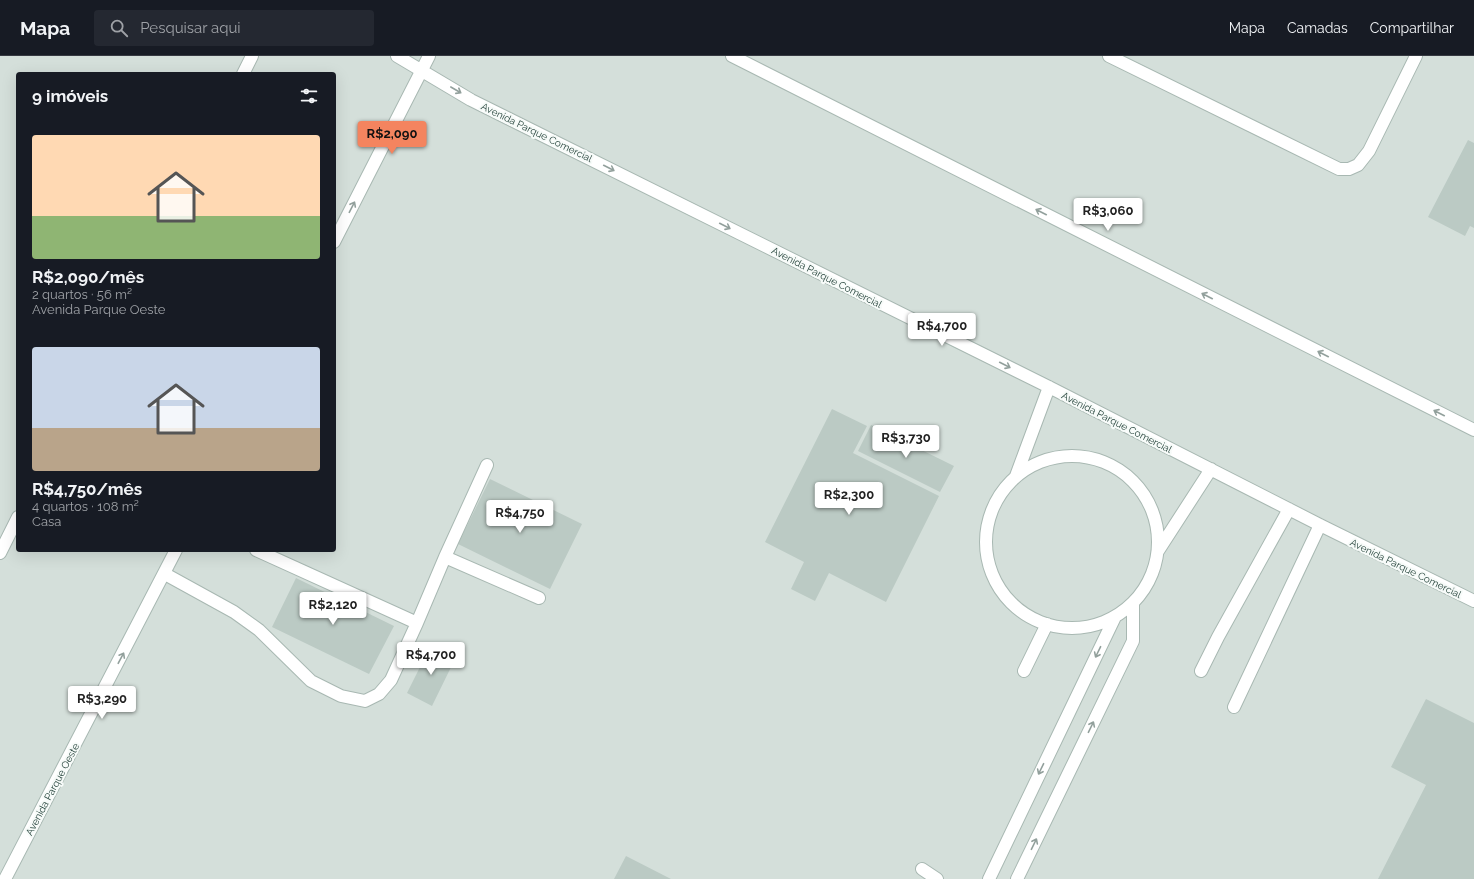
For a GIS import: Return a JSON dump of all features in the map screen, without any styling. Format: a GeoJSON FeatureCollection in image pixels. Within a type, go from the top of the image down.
{"type":"FeatureCollection","features":[{"type":"Feature","properties":{"kind":"street"},"geometry":{"type":"LineString","coordinates":[[244,72],[252,56]]}},
{"type":"Feature","properties":{"kind":"street","name":"Avenida Parque Comercial"},"geometry":{"type":"LineString","coordinates":[[397,56],[471,100],[1049,387],[1320,525],[1474,601]]}},
{"type":"Feature","properties":{"kind":"street"},"geometry":{"type":"LineString","coordinates":[[336,238],[429,56]]}},
{"type":"Feature","properties":{"kind":"street"},"geometry":{"type":"LineString","coordinates":[[732,56],[1474,430]]}},
{"type":"Feature","properties":{"kind":"street"},"geometry":{"type":"LineString","coordinates":[[1109,56],[1339,169],[1349,170],[1358,165],[1369,151],[1416,56]]}},
{"type":"Feature","properties":{"kind":"street"},"geometry":{"type":"LineString","coordinates":[[1016,476],[1049,387]]}},
{"type":"Feature","properties":{"kind":"street"},"geometry":{"type":"LineString","coordinates":[[1158,551],[1156,522],[1145,495],[1125,474],[1099,460],[1070,456],[1041,462],[1016,476],[998,496],[988,520],[986,546],[991,572],[1004,594],[1023,612],[1046,624],[1069,628],[1093,625],[1114,617],[1133,603],[1150,579],[1158,551],[1211,469]]}},
{"type":"Feature","properties":{"kind":"street"},"geometry":{"type":"LineString","coordinates":[[165,574],[234,612],[259,630],[311,681],[341,696],[365,701],[379,694],[391,680],[487,465]]}},
{"type":"Feature","properties":{"kind":"street"},"geometry":{"type":"LineString","coordinates":[[1201,671],[1289,509]]}},
{"type":"Feature","properties":{"kind":"street"},"geometry":{"type":"LineString","coordinates":[[0,553],[16,522]]}},
{"type":"Feature","properties":{"kind":"street"},"geometry":{"type":"LineString","coordinates":[[1234,707],[1320,525]]}},
{"type":"Feature","properties":{"kind":"street","name":"Avenida Parque Oeste"},"geometry":{"type":"LineString","coordinates":[[6,879],[175,552]]}},
{"type":"Feature","properties":{"kind":"street"},"geometry":{"type":"LineString","coordinates":[[260,552],[417,623]]}},
{"type":"Feature","properties":{"kind":"street"},"geometry":{"type":"LineString","coordinates":[[445,557],[539,598]]}},
{"type":"Feature","properties":{"kind":"street"},"geometry":{"type":"LineString","coordinates":[[1017,879],[1133,641],[1133,603]]}},
{"type":"Feature","properties":{"kind":"street"},"geometry":{"type":"LineString","coordinates":[[989,879],[1114,617]]}},
{"type":"Feature","properties":{"kind":"street"},"geometry":{"type":"LineString","coordinates":[[1024,671],[1046,624]]}},
{"type":"Feature","properties":{"kind":"street"},"geometry":{"type":"LineString","coordinates":[[922,869],[938,879]]}},
{"type":"Feature","properties":{"kind":"shaded area"},"geometry":{"type":"Polygon","coordinates":[[[0,56],[1474,56],[1474,879],[0,879],[0,56]]]}},
{"type":"Feature","properties":{"kind":"building"},"geometry":{"type":"Polygon","coordinates":[[[1468,140],[1474,143],[1474,228],[1470,226],[1465,236],[1428,217],[1468,140]]]}},
{"type":"Feature","properties":{"kind":"building"},"geometry":{"type":"Polygon","coordinates":[[[832,409],[867,426],[853,453],[939,496],[886,602],[829,573],[815,601],[791,589],[804,562],[765,542],[832,409]]]}},
{"type":"Feature","properties":{"kind":"building"},"geometry":{"type":"Polygon","coordinates":[[[871,425],[954,466],[940,492],[858,451],[871,425]]]}},
{"type":"Feature","properties":{"kind":"building"},"geometry":{"type":"Polygon","coordinates":[[[490,479],[582,524],[550,589],[458,544],[490,479]]]}},
{"type":"Feature","properties":{"kind":"building"},"geometry":{"type":"Polygon","coordinates":[[[296,578],[394,626],[369,674],[272,627],[296,578]]]}},
{"type":"Feature","properties":{"kind":"building"},"geometry":{"type":"Polygon","coordinates":[[[430,647],[455,659],[432,706],[407,693],[430,647]]]}},
{"type":"Feature","properties":{"kind":"building"},"geometry":{"type":"Polygon","coordinates":[[[1426,699],[1474,723],[1474,879],[1378,879],[1426,785],[1391,767],[1426,699]]]}},
{"type":"Feature","properties":{"kind":"building"},"geometry":{"type":"Polygon","coordinates":[[[626,856],[671,879],[614,879],[626,856]]]}}]}
